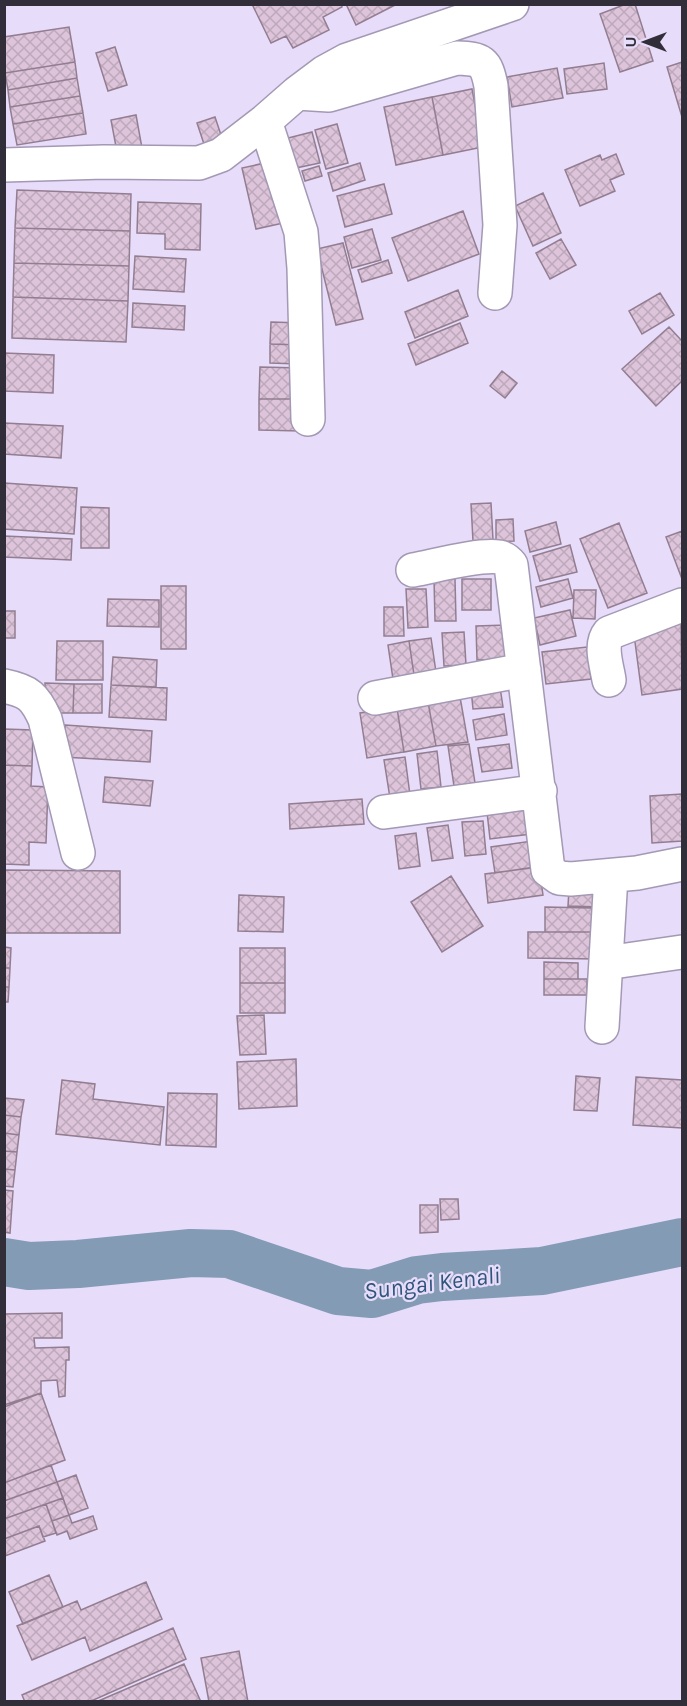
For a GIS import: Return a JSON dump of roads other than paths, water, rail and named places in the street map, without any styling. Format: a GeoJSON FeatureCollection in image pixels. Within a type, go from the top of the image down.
{"type":"FeatureCollection","features":[{"type":"Feature","properties":{"kind":"street"},"geometry":{"type":"LineString","coordinates":[[4,165],[104,162],[199,163],[220,155],[325,72],[347,60],[512,4]]}},
{"type":"Feature","properties":{"kind":"street"},"geometry":{"type":"LineString","coordinates":[[297,93],[329,94],[457,58],[474,58],[483,63],[488,71],[491,86],[500,225],[495,293]]}},
{"type":"Feature","properties":{"kind":"street"},"geometry":{"type":"LineString","coordinates":[[265,121],[300,232],[304,268],[308,419]]}},
{"type":"Feature","properties":{"kind":"street"},"geometry":{"type":"LineString","coordinates":[[413,570],[478,558],[500,557],[508,560],[512,572],[548,870],[564,879],[637,873],[682,864]]}},
{"type":"Feature","properties":{"kind":"street"},"geometry":{"type":"LineString","coordinates":[[609,680],[604,648],[609,633],[682,605]]}},
{"type":"Feature","properties":{"kind":"street"},"geometry":{"type":"LineString","coordinates":[[375,698],[524,670]]}},
{"type":"Feature","properties":{"kind":"street"},"geometry":{"type":"LineString","coordinates":[[4,686],[26,692],[38,704],[45,719],[78,853]]}},
{"type":"Feature","properties":{"kind":"street"},"geometry":{"type":"LineString","coordinates":[[384,812],[540,791]]}},
{"type":"Feature","properties":{"kind":"street"},"geometry":{"type":"LineString","coordinates":[[602,1027],[611,876]]}},
{"type":"Feature","properties":{"kind":"street"},"geometry":{"type":"LineString","coordinates":[[606,963],[682,952]]}},
{"type":"Feature","properties":{"kind":"waterway","name":"Sungai Kenali"},"geometry":{"type":"LineString","coordinates":[[4,1262],[29,1266],[78,1264],[191,1253],[229,1254],[338,1291],[372,1294],[417,1280],[542,1271],[682,1242]]}}]}
